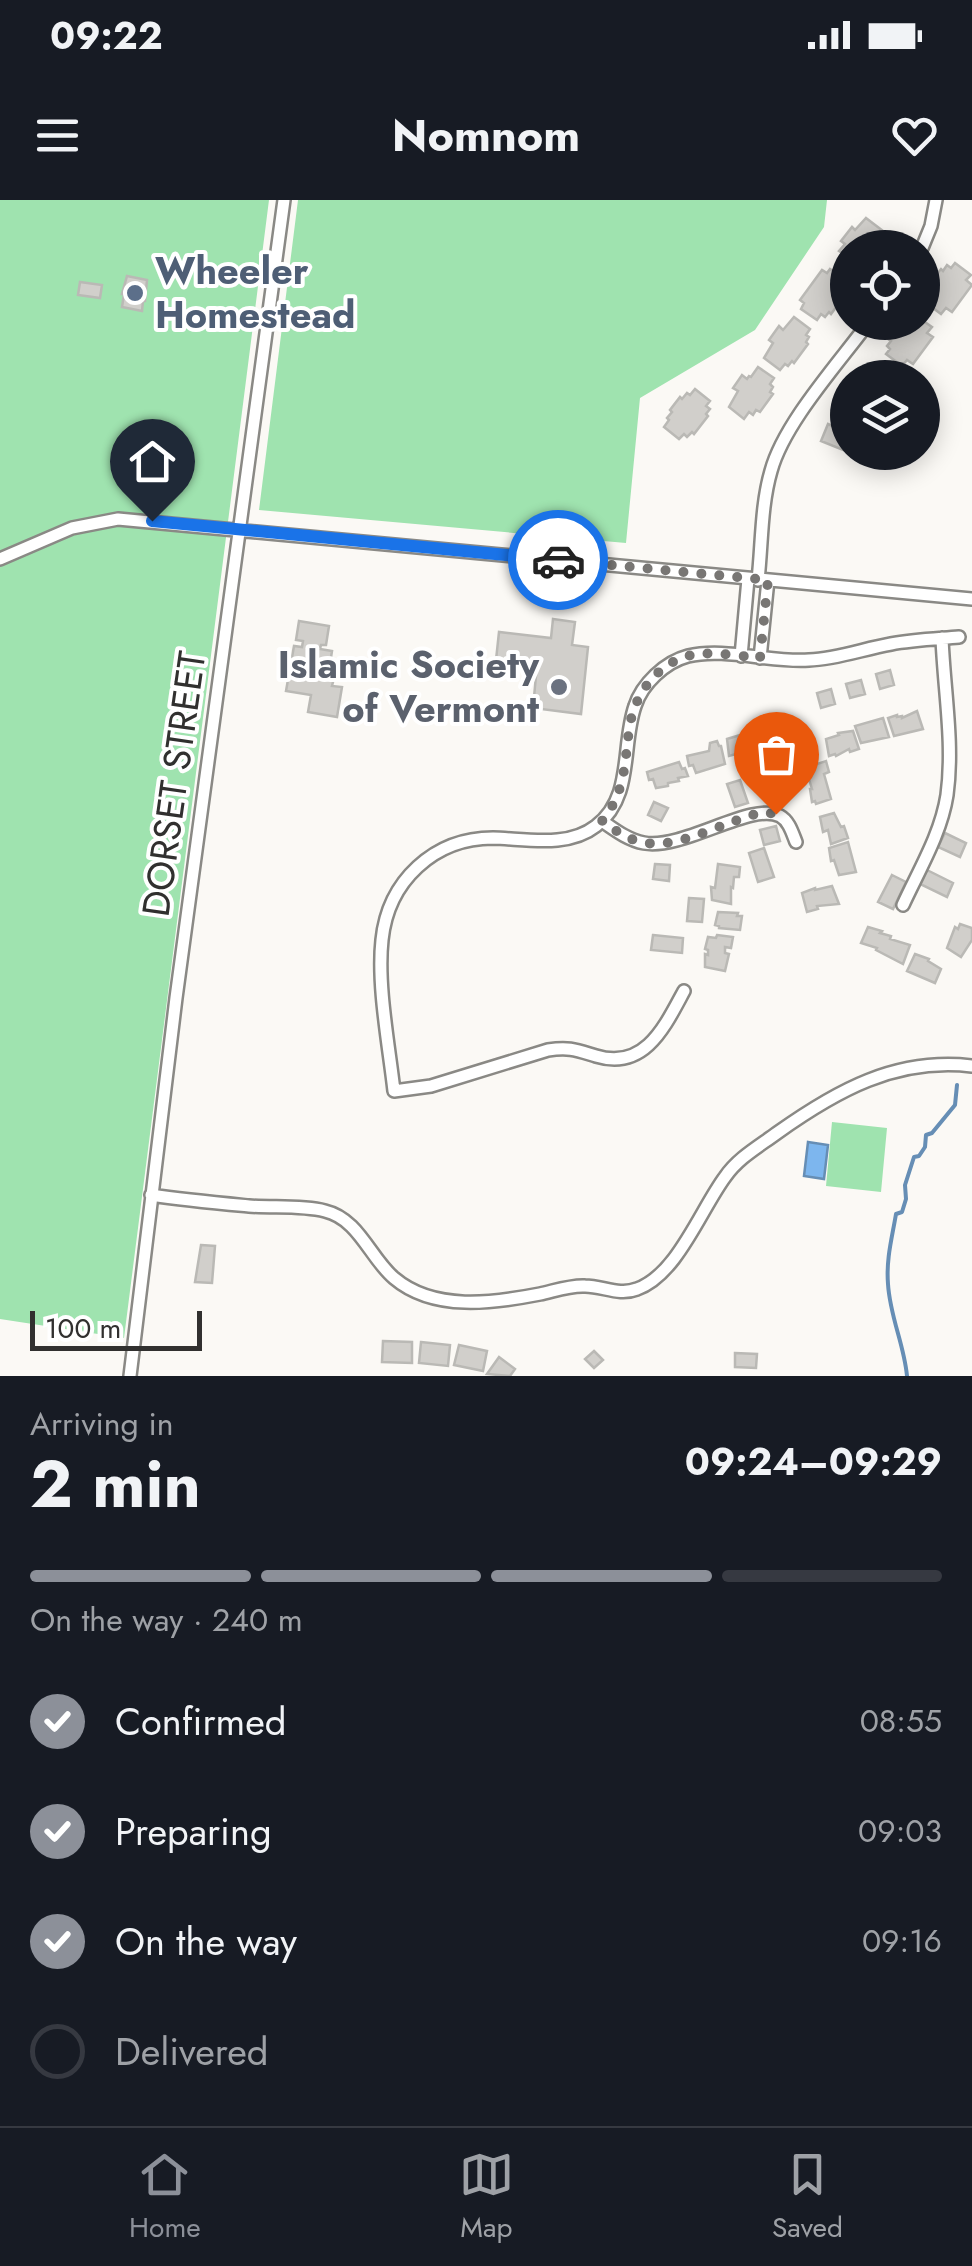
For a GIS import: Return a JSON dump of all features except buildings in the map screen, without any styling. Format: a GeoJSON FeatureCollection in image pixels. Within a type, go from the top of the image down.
{"type":"FeatureCollection","features":[{"type":"Feature","properties":{"kind":"street","name":"DORSET STREET"},"geometry":{"type":"LineString","coordinates":[[130,1376],[284,200]]}},
{"type":"Feature","properties":{"kind":"street"},"geometry":{"type":"LineString","coordinates":[[929,230],[936,200]]}},
{"type":"Feature","properties":{"kind":"street"},"geometry":{"type":"LineString","coordinates":[[741,656],[758,580],[771,470],[802,412],[856,340]]}},
{"type":"Feature","properties":{"kind":"street"},"geometry":{"type":"LineString","coordinates":[[0,558],[72,528],[118,519],[972,599]]}},
{"type":"Feature","properties":{"kind":"street"},"geometry":{"type":"LineString","coordinates":[[758,580],[760,658]]}},
{"type":"Feature","properties":{"kind":"street"},"geometry":{"type":"LineString","coordinates":[[904,905],[940,825],[947,798],[950,756],[942,638]]}},
{"type":"Feature","properties":{"kind":"street"},"geometry":{"type":"LineString","coordinates":[[684,991],[661,1033],[646,1047],[622,1059],[596,1057],[574,1048],[558,1049],[432,1086],[394,1091],[381,945],[392,904],[424,860],[457,843],[478,838],[564,840],[585,834],[602,821],[622,786],[634,708],[645,687],[681,658],[701,654],[819,660],[894,643],[959,638]]}},
{"type":"Feature","properties":{"kind":"street"},"geometry":{"type":"LineString","coordinates":[[602,821],[629,838],[657,843],[768,812],[783,818],[796,842]]}},
{"type":"Feature","properties":{"kind":"street"},"geometry":{"type":"LineString","coordinates":[[151,1195],[331,1213],[358,1233],[394,1278],[436,1298],[496,1302],[580,1286],[631,1291],[645,1286],[670,1262],[735,1164],[803,1114],[851,1086],[881,1075],[931,1066],[972,1066]]}},
{"type":"Feature","properties":{"kind":"green space"},"geometry":{"type":"Polygon","coordinates":[[[0,200],[269,200],[124,1338],[0,1319],[0,200]]]}},
{"type":"Feature","properties":{"kind":"green space"},"geometry":{"type":"Polygon","coordinates":[[[298,200],[827,200],[824,227],[755,330],[640,398],[626,543],[259,510],[298,200]]]}},
{"type":"Feature","properties":{"kind":"green space"},"geometry":{"type":"Polygon","coordinates":[[[832,1122],[887,1128],[881,1192],[826,1186],[832,1122]]]}},
{"type":"Feature","properties":{"kind":"water"},"geometry":{"type":"Polygon","coordinates":[[[808,1142],[828,1145],[824,1179],[804,1176],[808,1142]]]}},
{"type":"Feature","properties":{"kind":"waterway"},"geometry":{"type":"LineString","coordinates":[[907,1376],[889,1296],[891,1240],[896,1214],[902,1212],[906,1199],[905,1185],[914,1157],[925,1147],[926,1135],[955,1105],[957,1085]]}},
{"type":"Feature","properties":{"kind":"way so far"},"geometry":{"type":"LineString","coordinates":[[558,560],[768,580],[760,658],[701,654],[681,658],[645,687],[630,723],[622,786],[602,821],[629,838],[648,844],[688,838],[761,812],[776,814]]}},
{"type":"Feature","properties":{"kind":"place","name":"Wheeler Homestead"},"geometry":{"type":"Point","coordinates":[135,293]}},
{"type":"Feature","properties":{"kind":"place","name":"Islamic Society of Vermont"},"geometry":{"type":"Point","coordinates":[559,687]}},
{"type":"Feature","properties":{"kind":"route"},"geometry":{"type":"LineString","coordinates":[[152,521],[558,560]]}}]}
